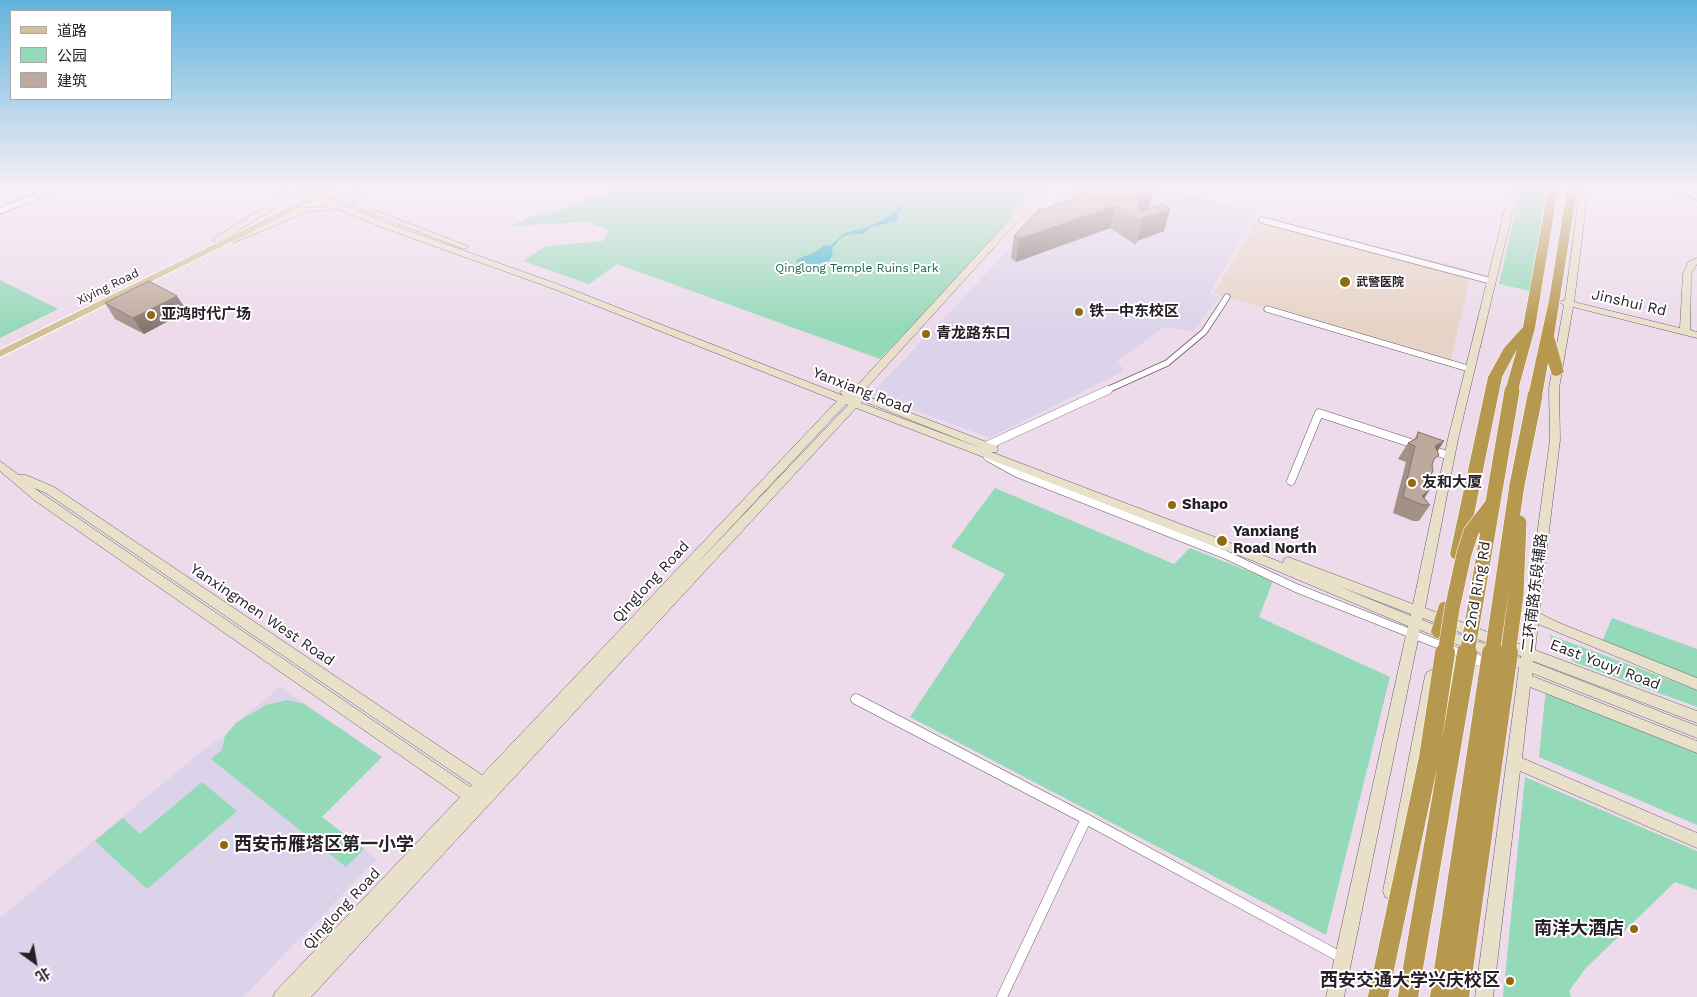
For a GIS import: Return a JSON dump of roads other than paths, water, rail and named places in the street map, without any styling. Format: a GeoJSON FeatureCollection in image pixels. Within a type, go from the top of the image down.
{"type":"FeatureCollection","features":[{"type":"Feature","properties":{"kind":"highway","name":"S 2nd Ring Rd"},"geometry":{"type":"LineString","coordinates":[[1408,997],[1512,390],[1529,328],[1545,236]]}},
{"type":"Feature","properties":{"kind":"highway","name":"S 2nd Ring Rd"},"geometry":{"type":"LineString","coordinates":[[1440,997],[1517,485],[1555,300],[1565,236]]}},
{"type":"Feature","properties":{"kind":"highway"},"geometry":{"type":"LineString","coordinates":[[1440,633],[1482,447],[1495,377],[1508,351],[1529,328]]}},
{"type":"Feature","properties":{"kind":"highway"},"geometry":{"type":"LineString","coordinates":[[1547,332],[1557,372]]}},
{"type":"Feature","properties":{"kind":"highway"},"geometry":{"type":"LineString","coordinates":[[1459,997],[1516,595],[1520,536],[1517,485]]}},
{"type":"Feature","properties":{"kind":"highway"},"geometry":{"type":"LineString","coordinates":[[1378,997],[1429,758],[1452,609],[1464,554],[1471,532],[1492,505]]}},
{"type":"Feature","properties":{"kind":"main road"},"geometry":{"type":"LineString","coordinates":[[220,242],[230,236]]}},
{"type":"Feature","properties":{"kind":"main road","name":"Xiying Road"},"geometry":{"type":"LineString","coordinates":[[0,354],[233,236]]}},
{"type":"Feature","properties":{"kind":"main road"},"geometry":{"type":"LineString","coordinates":[[220,242],[237,236]]}},
{"type":"Feature","properties":{"kind":"main road","name":"Yanxiang Road"},"geometry":{"type":"LineString","coordinates":[[416,236],[983,449],[1416,623]]}},
{"type":"Feature","properties":{"kind":"main road","name":"Yanxiang Road"},"geometry":{"type":"LineString","coordinates":[[437,236],[853,399]]}},
{"type":"Feature","properties":{"kind":"main road","name":"Qinglong Road"},"geometry":{"type":"LineString","coordinates":[[853,399],[1001,236]]}},
{"type":"Feature","properties":{"kind":"main road","name":"Qinglong Road"},"geometry":{"type":"LineString","coordinates":[[282,997],[488,787],[1007,236]]}},
{"type":"Feature","properties":{"kind":"main road"},"geometry":{"type":"LineString","coordinates":[[1335,997],[1450,456],[1502,236]]}},
{"type":"Feature","properties":{"kind":"main road","name":"二环南路东段辅路"},"geometry":{"type":"LineString","coordinates":[[1484,997],[1555,440],[1554,388],[1569,303],[1578,236]]}},
{"type":"Feature","properties":{"kind":"main road","name":"Xiying Road"},"geometry":{"type":"LineString","coordinates":[[0,347],[220,242]]}},
{"type":"Feature","properties":{"kind":"main road"},"geometry":{"type":"LineString","coordinates":[[1685,331],[1687,274],[1692,263],[1697,261]]}},
{"type":"Feature","properties":{"kind":"main road","name":"Jinshui Rd"},"geometry":{"type":"LineString","coordinates":[[1555,300],[1697,335]]}},
{"type":"Feature","properties":{"kind":"main road","name":"Yanxingmen West Road"},"geometry":{"type":"LineString","coordinates":[[0,465],[38,497],[476,799]]}},
{"type":"Feature","properties":{"kind":"main road","name":"Yanxingmen West Road"},"geometry":{"type":"LineString","coordinates":[[11,473],[50,490],[488,787]]}},
{"type":"Feature","properties":{"kind":"main road"},"geometry":{"type":"LineString","coordinates":[[1532,615],[1552,626],[1697,684]]}},
{"type":"Feature","properties":{"kind":"main road","name":"East Youyi Road"},"geometry":{"type":"LineString","coordinates":[[1416,623],[1526,666],[1697,717]]}},
{"type":"Feature","properties":{"kind":"main road"},"geometry":{"type":"LineString","coordinates":[[1370,997],[1440,633]]}},
{"type":"Feature","properties":{"kind":"main road"},"geometry":{"type":"LineString","coordinates":[[1526,666],[1697,732]]}},
{"type":"Feature","properties":{"kind":"main road"},"geometry":{"type":"LineString","coordinates":[[1526,666],[1697,747]]}},
{"type":"Feature","properties":{"kind":"main road"},"geometry":{"type":"LineString","coordinates":[[1513,761],[1697,841]]}},
{"type":"Feature","properties":{"kind":"main road","name":"Qinglong Road"},"geometry":{"type":"LineString","coordinates":[[300,997],[476,799]]}},
{"type":"Feature","properties":{"kind":"street"},"geometry":{"type":"LineString","coordinates":[[1319,236],[1491,282]]}},
{"type":"Feature","properties":{"kind":"street"},"geometry":{"type":"LineString","coordinates":[[983,449],[1166,363],[1204,332],[1227,297]]}},
{"type":"Feature","properties":{"kind":"street"},"geometry":{"type":"LineString","coordinates":[[1266,309],[1470,368]]}},
{"type":"Feature","properties":{"kind":"street"},"geometry":{"type":"LineString","coordinates":[[1290,481],[1319,413],[1450,456]]}},
{"type":"Feature","properties":{"kind":"street"},"geometry":{"type":"LineString","coordinates":[[1416,623],[1526,666]]}},
{"type":"Feature","properties":{"kind":"street"},"geometry":{"type":"LineString","coordinates":[[856,699],[1086,819],[1344,958]]}},
{"type":"Feature","properties":{"kind":"street"},"geometry":{"type":"LineString","coordinates":[[1002,997],[1086,819]]}},
{"type":"Feature","properties":{"kind":"water"},"geometry":{"type":"Polygon","coordinates":[[[842,236],[846,236],[842,237],[831,249],[833,254],[829,261],[816,264],[798,263],[796,260],[815,252],[823,246],[831,245],[842,236]]]}},
{"type":"Feature","properties":{"kind":"place","name":"武警医院"},"geometry":{"type":"Point","coordinates":[1345,282]}},
{"type":"Feature","properties":{"kind":"place","name":"铁一中东校区"},"geometry":{"type":"Point","coordinates":[1079,312]}},
{"type":"Feature","properties":{"kind":"place","name":"亚鸿时代广场"},"geometry":{"type":"Point","coordinates":[151,315]}},
{"type":"Feature","properties":{"kind":"place","name":"青龙路东口"},"geometry":{"type":"Point","coordinates":[926,334]}},
{"type":"Feature","properties":{"kind":"place","name":"友和大厦"},"geometry":{"type":"Point","coordinates":[1412,483]}},
{"type":"Feature","properties":{"kind":"place","name":"Shapo"},"geometry":{"type":"Point","coordinates":[1172,505]}},
{"type":"Feature","properties":{"kind":"place","name":"Yanxiang Road North"},"geometry":{"type":"Point","coordinates":[1222,541]}},
{"type":"Feature","properties":{"kind":"place","name":"西安市雁塔区第一小学"},"geometry":{"type":"Point","coordinates":[224,845]}},
{"type":"Feature","properties":{"kind":"place","name":"南洋大酒店"},"geometry":{"type":"Point","coordinates":[1634,929]}},
{"type":"Feature","properties":{"kind":"place","name":"西安交通大学兴庆校区"},"geometry":{"type":"Point","coordinates":[1510,981]}},
{"type":"Feature","properties":{"kind":"park label","name":"Qinglong Temple Ruins Park"},"geometry":{"type":"Point","coordinates":[857,268]}}]}
